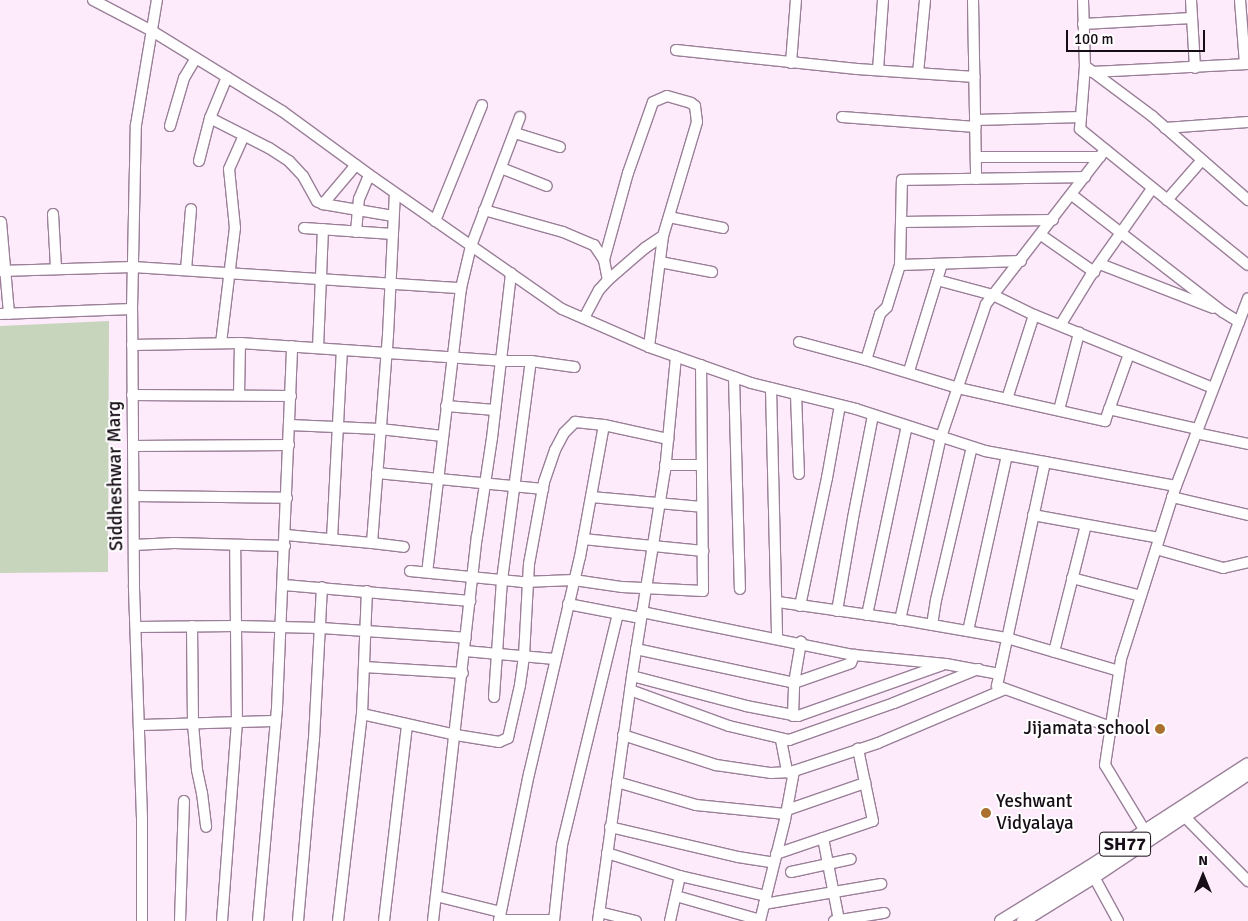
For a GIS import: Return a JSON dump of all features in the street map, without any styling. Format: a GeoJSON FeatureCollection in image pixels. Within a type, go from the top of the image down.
{"type":"FeatureCollection","features":[{"type":"Feature","properties":{"kind":"main road","name":"SH77"},"geometry":{"type":"LineString","coordinates":[[1001,921],[1248,764]]}},
{"type":"Feature","properties":{"kind":"main road","name":"SH77"},"geometry":{"type":"LineString","coordinates":[[1023,921],[1094,877],[1248,774]]}},
{"type":"Feature","properties":{"kind":"street"},"geometry":{"type":"LineString","coordinates":[[93,0],[152,31],[282,111],[369,175],[562,309],[649,347],[734,377],[840,405],[972,446],[1007,455],[1176,486]]}},
{"type":"Feature","properties":{"kind":"street","name":"Siddheshwar Marg"},"geometry":{"type":"LineString","coordinates":[[142,921],[134,546],[132,309],[136,125],[157,0]]}},
{"type":"Feature","properties":{"kind":"street"},"geometry":{"type":"LineString","coordinates":[[791,63],[796,0]]}},
{"type":"Feature","properties":{"kind":"street"},"geometry":{"type":"LineString","coordinates":[[878,70],[883,0]]}},
{"type":"Feature","properties":{"kind":"street"},"geometry":{"type":"LineString","coordinates":[[918,73],[925,0]]}},
{"type":"Feature","properties":{"kind":"street"},"geometry":{"type":"LineString","coordinates":[[972,0],[976,179]]}},
{"type":"Feature","properties":{"kind":"street"},"geometry":{"type":"LineString","coordinates":[[1083,0],[1083,24],[1089,69],[1080,117],[1080,129],[1102,154],[1167,200],[1248,265]]}},
{"type":"Feature","properties":{"kind":"street"},"geometry":{"type":"LineString","coordinates":[[1191,0],[1195,68]]}},
{"type":"Feature","properties":{"kind":"street"},"geometry":{"type":"LineString","coordinates":[[1089,69],[1195,68],[1246,64],[1240,0]]}},
{"type":"Feature","properties":{"kind":"street"},"geometry":{"type":"LineString","coordinates":[[1083,24],[1192,18]]}},
{"type":"Feature","properties":{"kind":"street"},"geometry":{"type":"LineString","coordinates":[[676,50],[791,63],[975,77]]}},
{"type":"Feature","properties":{"kind":"street"},"geometry":{"type":"LineString","coordinates":[[170,126],[184,78],[196,58]]}},
{"type":"Feature","properties":{"kind":"street"},"geometry":{"type":"LineString","coordinates":[[1089,69],[1165,128],[1248,200]]}},
{"type":"Feature","properties":{"kind":"street"},"geometry":{"type":"LineString","coordinates":[[199,162],[210,118],[227,77]]}},
{"type":"Feature","properties":{"kind":"street"},"geometry":{"type":"LineString","coordinates":[[604,260],[628,173],[653,102],[667,96],[691,103],[695,106],[697,116],[664,236],[649,347]]}},
{"type":"Feature","properties":{"kind":"street"},"geometry":{"type":"LineString","coordinates":[[435,221],[482,105]]}},
{"type":"Feature","properties":{"kind":"street"},"geometry":{"type":"LineString","coordinates":[[842,117],[976,123],[1080,117]]}},
{"type":"Feature","properties":{"kind":"street"},"geometry":{"type":"LineString","coordinates":[[210,118],[268,148],[298,169],[311,194],[323,204],[393,216]]}},
{"type":"Feature","properties":{"kind":"street"},"geometry":{"type":"LineString","coordinates":[[427,572],[440,478],[446,406],[461,288],[471,246],[520,118]]}},
{"type":"Feature","properties":{"kind":"street"},"geometry":{"type":"LineString","coordinates":[[1165,128],[1248,122]]}},
{"type":"Feature","properties":{"kind":"street"},"geometry":{"type":"LineString","coordinates":[[515,132],[560,147]]}},
{"type":"Feature","properties":{"kind":"street"},"geometry":{"type":"LineString","coordinates":[[220,343],[235,228],[229,168],[244,135]]}},
{"type":"Feature","properties":{"kind":"street"},"geometry":{"type":"LineString","coordinates":[[976,157],[1102,154]]}},
{"type":"Feature","properties":{"kind":"street"},"geometry":{"type":"LineString","coordinates":[[900,620],[941,437],[986,304],[1053,220],[1102,154]]}},
{"type":"Feature","properties":{"kind":"street"},"geometry":{"type":"LineString","coordinates":[[1167,200],[1202,160]]}},
{"type":"Feature","properties":{"kind":"street"},"geometry":{"type":"LineString","coordinates":[[323,204],[356,165]]}},
{"type":"Feature","properties":{"kind":"street"},"geometry":{"type":"LineString","coordinates":[[501,168],[547,186]]}},
{"type":"Feature","properties":{"kind":"street"},"geometry":{"type":"LineString","coordinates":[[356,232],[359,198],[369,175]]}},
{"type":"Feature","properties":{"kind":"street"},"geometry":{"type":"LineString","coordinates":[[866,360],[880,314],[887,307],[900,266],[902,180],[1085,177]]}},
{"type":"Feature","properties":{"kind":"street"},"geometry":{"type":"LineString","coordinates":[[1061,324],[1152,189]]}},
{"type":"Feature","properties":{"kind":"street"},"geometry":{"type":"LineString","coordinates":[[372,543],[386,354],[394,192]]}},
{"type":"Feature","properties":{"kind":"street"},"geometry":{"type":"LineString","coordinates":[[1072,195],[1223,312],[1238,326],[1248,329]]}},
{"type":"Feature","properties":{"kind":"street"},"geometry":{"type":"LineString","coordinates":[[186,270],[191,209]]}},
{"type":"Feature","properties":{"kind":"street"},"geometry":{"type":"LineString","coordinates":[[484,210],[584,239],[594,245],[604,260],[608,280]]}},
{"type":"Feature","properties":{"kind":"street"},"geometry":{"type":"LineString","coordinates":[[53,214],[56,268]]}},
{"type":"Feature","properties":{"kind":"street"},"geometry":{"type":"LineString","coordinates":[[669,217],[723,228]]}},
{"type":"Feature","properties":{"kind":"street"},"geometry":{"type":"LineString","coordinates":[[901,222],[1053,220]]}},
{"type":"Feature","properties":{"kind":"street"},"geometry":{"type":"LineString","coordinates":[[1,222],[4,314],[132,309]]}},
{"type":"Feature","properties":{"kind":"street"},"geometry":{"type":"LineString","coordinates":[[304,228],[392,234]]}},
{"type":"Feature","properties":{"kind":"street"},"geometry":{"type":"LineString","coordinates":[[318,348],[323,230]]}},
{"type":"Feature","properties":{"kind":"street"},"geometry":{"type":"LineString","coordinates":[[1041,235],[1097,268],[1223,312]]}},
{"type":"Feature","properties":{"kind":"street"},"geometry":{"type":"LineString","coordinates":[[584,318],[599,290],[608,280],[645,248],[664,236]]}},
{"type":"Feature","properties":{"kind":"street"},"geometry":{"type":"LineString","coordinates":[[900,266],[1021,261]]}},
{"type":"Feature","properties":{"kind":"street"},"geometry":{"type":"LineString","coordinates":[[660,262],[712,272]]}},
{"type":"Feature","properties":{"kind":"street"},"geometry":{"type":"LineString","coordinates":[[908,371],[942,264]]}},
{"type":"Feature","properties":{"kind":"street"},"geometry":{"type":"LineString","coordinates":[[3,271],[133,267],[461,288]]}},
{"type":"Feature","properties":{"kind":"street"},"geometry":{"type":"LineString","coordinates":[[433,921],[510,273]]}},
{"type":"Feature","properties":{"kind":"street"},"geometry":{"type":"LineString","coordinates":[[937,280],[993,295],[1034,315],[1061,324],[1079,334],[1213,388]]}},
{"type":"Feature","properties":{"kind":"street"},"geometry":{"type":"LineString","coordinates":[[1145,831],[1105,765],[1121,658],[1172,497],[1248,298]]}},
{"type":"Feature","properties":{"kind":"street"},"geometry":{"type":"LineString","coordinates":[[1007,399],[1034,315]]}},
{"type":"Feature","properties":{"kind":"street"},"geometry":{"type":"LineString","coordinates":[[1060,410],[1079,334]]}},
{"type":"Feature","properties":{"kind":"street"},"geometry":{"type":"LineString","coordinates":[[799,342],[908,371],[958,388],[1105,421],[1129,354]]}},
{"type":"Feature","properties":{"kind":"street"},"geometry":{"type":"LineString","coordinates":[[239,395],[240,343]]}},
{"type":"Feature","properties":{"kind":"street"},"geometry":{"type":"LineString","coordinates":[[132,345],[240,343],[386,354],[531,361],[576,368]]}},
{"type":"Feature","properties":{"kind":"street"},"geometry":{"type":"LineString","coordinates":[[258,921],[276,722],[282,627],[292,346]]}},
{"type":"Feature","properties":{"kind":"street"},"geometry":{"type":"LineString","coordinates":[[332,539],[342,350]]}},
{"type":"Feature","properties":{"kind":"street"},"geometry":{"type":"LineString","coordinates":[[636,921],[598,917],[641,615],[660,504],[676,357]]}},
{"type":"Feature","properties":{"kind":"street"},"geometry":{"type":"LineString","coordinates":[[494,697],[502,580],[531,361]]}},
{"type":"Feature","properties":{"kind":"street"},"geometry":{"type":"LineString","coordinates":[[410,571],[528,582],[574,580],[622,587],[703,591],[701,365]]}},
{"type":"Feature","properties":{"kind":"street"},"geometry":{"type":"LineString","coordinates":[[734,377],[740,588]]}},
{"type":"Feature","properties":{"kind":"street"},"geometry":{"type":"LineString","coordinates":[[771,388],[778,602],[777,638]]}},
{"type":"Feature","properties":{"kind":"street"},"geometry":{"type":"LineString","coordinates":[[796,394],[799,474]]}},
{"type":"Feature","properties":{"kind":"street"},"geometry":{"type":"LineString","coordinates":[[132,395],[291,396]]}},
{"type":"Feature","properties":{"kind":"street"},"geometry":{"type":"LineString","coordinates":[[800,606],[840,405]]}},
{"type":"Feature","properties":{"kind":"street"},"geometry":{"type":"LineString","coordinates":[[446,406],[495,410]]}},
{"type":"Feature","properties":{"kind":"street"},"geometry":{"type":"LineString","coordinates":[[1109,408],[1248,444]]}},
{"type":"Feature","properties":{"kind":"street"},"geometry":{"type":"LineString","coordinates":[[837,612],[853,518],[874,415]]}},
{"type":"Feature","properties":{"kind":"street"},"geometry":{"type":"LineString","coordinates":[[362,714],[456,735],[499,742],[508,738],[520,686],[524,656],[528,582],[533,537],[542,489],[554,450],[564,433],[575,422],[604,425],[668,439]]}},
{"type":"Feature","properties":{"kind":"street"},"geometry":{"type":"LineString","coordinates":[[290,425],[380,429],[443,436]]}},
{"type":"Feature","properties":{"kind":"street"},"geometry":{"type":"LineString","coordinates":[[499,917],[555,658],[583,539],[604,425]]}},
{"type":"Feature","properties":{"kind":"street"},"geometry":{"type":"LineString","coordinates":[[867,615],[907,426]]}},
{"type":"Feature","properties":{"kind":"street"},"geometry":{"type":"LineString","coordinates":[[133,446],[289,445]]}},
{"type":"Feature","properties":{"kind":"street"},"geometry":{"type":"LineString","coordinates":[[932,625],[972,446]]}},
{"type":"Feature","properties":{"kind":"street"},"geometry":{"type":"LineString","coordinates":[[968,631],[1007,455]]}},
{"type":"Feature","properties":{"kind":"street"},"geometry":{"type":"LineString","coordinates":[[1045,462],[997,686],[1111,727]]}},
{"type":"Feature","properties":{"kind":"street"},"geometry":{"type":"LineString","coordinates":[[665,465],[702,465]]}},
{"type":"Feature","properties":{"kind":"street"},"geometry":{"type":"LineString","coordinates":[[377,473],[542,489]]}},
{"type":"Feature","properties":{"kind":"street"},"geometry":{"type":"LineString","coordinates":[[134,496],[287,498]]}},
{"type":"Feature","properties":{"kind":"street"},"geometry":{"type":"LineString","coordinates":[[591,497],[702,508]]}},
{"type":"Feature","properties":{"kind":"street"},"geometry":{"type":"LineString","coordinates":[[1172,497],[1248,515]]}},
{"type":"Feature","properties":{"kind":"street"},"geometry":{"type":"LineString","coordinates":[[1033,516],[1159,538]]}},
{"type":"Feature","properties":{"kind":"street"},"geometry":{"type":"LineString","coordinates":[[1054,652],[1086,525]]}},
{"type":"Feature","properties":{"kind":"street"},"geometry":{"type":"LineString","coordinates":[[286,535],[404,546]]}},
{"type":"Feature","properties":{"kind":"street"},"geometry":{"type":"LineString","coordinates":[[583,539],[653,547],[702,550]]}},
{"type":"Feature","properties":{"kind":"street"},"geometry":{"type":"LineString","coordinates":[[134,546],[174,543],[286,546]]}},
{"type":"Feature","properties":{"kind":"street"},"geometry":{"type":"LineString","coordinates":[[222,921],[237,722],[235,545]]}},
{"type":"Feature","properties":{"kind":"street"},"geometry":{"type":"LineString","coordinates":[[1156,549],[1223,568],[1248,562]]}},
{"type":"Feature","properties":{"kind":"street"},"geometry":{"type":"LineString","coordinates":[[1072,578],[1141,596]]}},
{"type":"Feature","properties":{"kind":"street"},"geometry":{"type":"LineString","coordinates":[[284,585],[470,601]]}},
{"type":"Feature","properties":{"kind":"street"},"geometry":{"type":"LineString","coordinates":[[298,921],[314,739],[322,588]]}},
{"type":"Feature","properties":{"kind":"street"},"geometry":{"type":"LineString","coordinates":[[338,921],[362,714],[367,591]]}},
{"type":"Feature","properties":{"kind":"street"},"geometry":{"type":"LineString","coordinates":[[778,602],[1007,638],[1119,671]]}},
{"type":"Feature","properties":{"kind":"street"},"geometry":{"type":"LineString","coordinates":[[568,604],[618,614],[641,615],[801,642],[854,654],[946,664],[999,674]]}},
{"type":"Feature","properties":{"kind":"street"},"geometry":{"type":"LineString","coordinates":[[436,896],[499,917],[554,921],[562,845],[618,614]]}},
{"type":"Feature","properties":{"kind":"street"},"geometry":{"type":"LineString","coordinates":[[192,626],[193,724],[197,770],[206,826]]}},
{"type":"Feature","properties":{"kind":"street"},"geometry":{"type":"LineString","coordinates":[[136,627],[236,626],[321,628],[466,638]]}},
{"type":"Feature","properties":{"kind":"street"},"geometry":{"type":"LineString","coordinates":[[793,716],[794,683],[801,642]]}},
{"type":"Feature","properties":{"kind":"street"},"geometry":{"type":"LineString","coordinates":[[636,649],[794,683],[851,663],[854,654]]}},
{"type":"Feature","properties":{"kind":"street"},"geometry":{"type":"LineString","coordinates":[[465,651],[555,658]]}},
{"type":"Feature","properties":{"kind":"street"},"geometry":{"type":"LineString","coordinates":[[632,676],[746,706],[793,716],[859,696],[946,664]]}},
{"type":"Feature","properties":{"kind":"street"},"geometry":{"type":"LineString","coordinates":[[364,667],[462,673]]}},
{"type":"Feature","properties":{"kind":"street"},"geometry":{"type":"LineString","coordinates":[[630,690],[678,709],[781,740],[789,740],[843,722],[978,669]]}},
{"type":"Feature","properties":{"kind":"street"},"geometry":{"type":"LineString","coordinates":[[623,735],[716,765],[771,773],[791,771],[858,749],[1005,689]]}},
{"type":"Feature","properties":{"kind":"street"},"geometry":{"type":"LineString","coordinates":[[139,725],[276,722]]}},
{"type":"Feature","properties":{"kind":"street"},"geometry":{"type":"LineString","coordinates":[[384,921],[407,725]]}},
{"type":"Feature","properties":{"kind":"street"},"geometry":{"type":"LineString","coordinates":[[676,896],[760,920],[787,812],[791,771],[781,740]]}},
{"type":"Feature","properties":{"kind":"street"},"geometry":{"type":"LineString","coordinates":[[610,826],[738,857],[775,858],[823,838],[874,821],[858,749]]}},
{"type":"Feature","properties":{"kind":"street"},"geometry":{"type":"LineString","coordinates":[[616,782],[696,805],[787,812],[865,783]]}},
{"type":"Feature","properties":{"kind":"street"},"geometry":{"type":"LineString","coordinates":[[180,921],[184,801]]}},
{"type":"Feature","properties":{"kind":"street"},"geometry":{"type":"LineString","coordinates":[[1185,817],[1248,881]]}},
{"type":"Feature","properties":{"kind":"street"},"geometry":{"type":"LineString","coordinates":[[823,838],[833,892],[836,921],[884,913]]}},
{"type":"Feature","properties":{"kind":"street"},"geometry":{"type":"LineString","coordinates":[[607,853],[765,900],[881,884]]}},
{"type":"Feature","properties":{"kind":"street"},"geometry":{"type":"LineString","coordinates":[[791,872],[851,859]]}},
{"type":"Feature","properties":{"kind":"street"},"geometry":{"type":"LineString","coordinates":[[670,921],[680,876]]}},
{"type":"Feature","properties":{"kind":"street"},"geometry":{"type":"LineString","coordinates":[[1094,877],[1118,921]]}},
{"type":"Feature","properties":{"kind":"green space"},"geometry":{"type":"Polygon","coordinates":[[[109,321],[108,572],[0,573],[0,326],[109,321]]]}},
{"type":"Feature","properties":{"kind":"place","name":"Jijamata school"},"geometry":{"type":"Point","coordinates":[1160,729]}},
{"type":"Feature","properties":{"kind":"place","name":"Yeshwant Vidyalaya"},"geometry":{"type":"Point","coordinates":[986,813]}}]}
